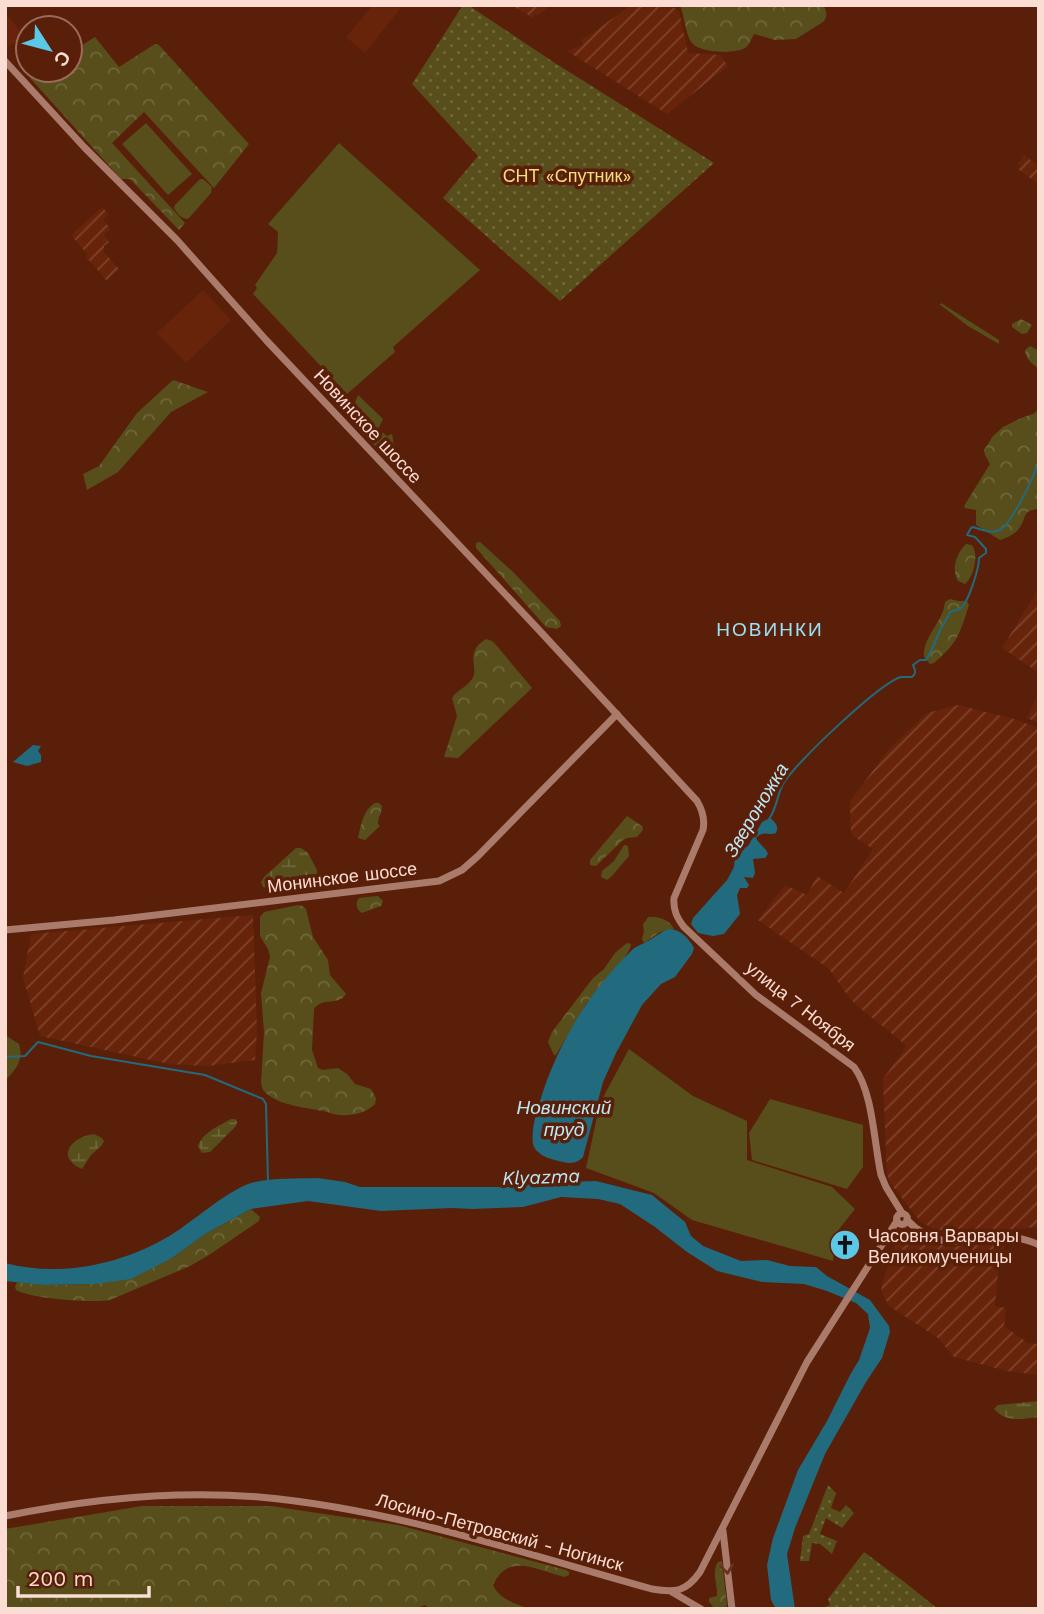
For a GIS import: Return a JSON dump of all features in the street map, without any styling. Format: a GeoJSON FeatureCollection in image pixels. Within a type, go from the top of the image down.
{"type":"FeatureCollection","features":[{"type":"Feature","properties":{"kind":"main road","name":"Новинское шоссе"},"geometry":{"type":"LineString","coordinates":[[5,61],[83,146],[177,240],[276,351],[697,801],[703,817],[702,835],[674,898],[674,909],[684,927]]}},
{"type":"Feature","properties":{"kind":"main road","name":"Монинское шоссе"},"geometry":{"type":"LineString","coordinates":[[5,930],[114,920],[439,881],[462,870],[478,856],[617,714]]}},
{"type":"Feature","properties":{"kind":"main road","name":"улица 7 Ноября"},"geometry":{"type":"LineString","coordinates":[[684,927],[756,995],[849,1062],[858,1073],[865,1089],[881,1174],[899,1210]]}},
{"type":"Feature","properties":{"kind":"main road"},"geometry":{"type":"LineString","coordinates":[[899,1210],[916,1229],[930,1237],[950,1242],[1010,1237],[1039,1245]]}},
{"type":"Feature","properties":{"kind":"main road"},"geometry":{"type":"LineString","coordinates":[[672,1592],[692,1584],[701,1572],[807,1362],[897,1221],[899,1210]]}},
{"type":"Feature","properties":{"kind":"main road"},"geometry":{"type":"LineString","coordinates":[[899,1210],[909,1218],[916,1229]]}},
{"type":"Feature","properties":{"kind":"main road"},"geometry":{"type":"LineString","coordinates":[[897,1221],[903,1224],[908,1220]]}},
{"type":"Feature","properties":{"kind":"main road","name":"Лосино-Петровский - Ногинск"},"geometry":{"type":"LineString","coordinates":[[5,1516],[122,1497],[225,1496],[285,1500],[324,1505],[437,1529],[652,1589],[672,1592]]}},
{"type":"Feature","properties":{"kind":"main road"},"geometry":{"type":"LineString","coordinates":[[723,1530],[732,1609]]}},
{"type":"Feature","properties":{"kind":"main road"},"geometry":{"type":"LineString","coordinates":[[692,1584],[690,1597],[698,1607]]}},
{"type":"Feature","properties":{"kind":"main road"},"geometry":{"type":"LineString","coordinates":[[672,1592],[698,1607]]}},
{"type":"Feature","properties":{"kind":"shaded area"},"geometry":{"type":"Polygon","coordinates":[[[373,5],[403,5],[365,53],[346,37],[373,5]]]}},
{"type":"Feature","properties":{"kind":"shaded area"},"geometry":{"type":"Polygon","coordinates":[[[511,5],[545,5],[548,7],[533,18],[511,5]]]}},
{"type":"Feature","properties":{"kind":"shaded area"},"geometry":{"type":"Polygon","coordinates":[[[631,5],[670,5],[679,11],[688,53],[720,55],[728,66],[667,114],[567,51],[583,45],[581,40],[631,5]]]}},
{"type":"Feature","properties":{"kind":"shaded area"},"geometry":{"type":"Polygon","coordinates":[[[7,15],[14,24],[14,43],[5,49],[7,15]]]}},
{"type":"Feature","properties":{"kind":"shaded area"},"geometry":{"type":"Polygon","coordinates":[[[1024,155],[1039,166],[1039,185],[1018,169],[1024,155]]]}},
{"type":"Feature","properties":{"kind":"shaded area"},"geometry":{"type":"Polygon","coordinates":[[[102,207],[109,214],[103,220],[111,229],[104,234],[109,242],[104,246],[104,252],[119,269],[107,281],[71,235],[102,207]]]}},
{"type":"Feature","properties":{"kind":"shaded area"},"geometry":{"type":"Polygon","coordinates":[[[203,290],[231,320],[186,363],[157,333],[203,290]]]}},
{"type":"Feature","properties":{"kind":"shaded area"},"geometry":{"type":"Polygon","coordinates":[[[1039,588],[1039,673],[1002,648],[1039,588]]]}},
{"type":"Feature","properties":{"kind":"shaded area"},"geometry":{"type":"Polygon","coordinates":[[[1039,692],[1039,723],[1027,718],[1039,692]]]}},
{"type":"Feature","properties":{"kind":"shaded area"},"geometry":{"type":"Polygon","coordinates":[[[958,705],[1039,728],[1039,1229],[1034,1227],[980,1234],[953,1233],[934,1229],[920,1221],[890,1183],[887,1174],[883,1079],[907,1046],[855,1004],[829,969],[758,920],[785,885],[807,895],[817,876],[844,893],[873,849],[851,832],[850,801],[890,748],[927,713],[958,705]]]}},
{"type":"Feature","properties":{"kind":"shaded area"},"geometry":{"type":"Polygon","coordinates":[[[253,915],[257,1032],[255,1060],[207,1066],[169,1064],[40,1036],[23,978],[31,934],[253,915]]]}},
{"type":"Feature","properties":{"kind":"shaded area"},"geometry":{"type":"Polygon","coordinates":[[[904,1227],[919,1237],[947,1247],[1005,1243],[998,1271],[995,1306],[1006,1308],[1004,1326],[1028,1343],[1039,1344],[1039,1375],[1007,1371],[954,1357],[938,1338],[889,1306],[881,1291],[883,1280],[901,1228],[904,1227]]]}},
{"type":"Feature","properties":{"kind":"green space","name":"СНТ «Спутник»"},"geometry":{"type":"Polygon","coordinates":[[[463,5],[468,5],[714,163],[560,301],[443,198],[478,156],[412,84],[463,5]]]}},
{"type":"Feature","properties":{"kind":"green space"},"geometry":{"type":"Polygon","coordinates":[[[680,5],[823,5],[826,16],[823,22],[796,39],[775,40],[754,34],[745,48],[717,52],[702,49],[692,43],[680,5]]]}},
{"type":"Feature","properties":{"kind":"green space"},"geometry":{"type":"Polygon","coordinates":[[[95,37],[119,67],[158,44],[249,144],[214,188],[144,112],[112,143],[185,223],[179,230],[130,179],[121,179],[35,84],[84,84],[84,44],[95,37]]]}},
{"type":"Feature","properties":{"kind":"green space"},"geometry":{"type":"Polygon","coordinates":[[[146,123],[192,174],[168,195],[122,144],[146,123]]]}},
{"type":"Feature","properties":{"kind":"green space"},"geometry":{"type":"Polygon","coordinates":[[[339,143],[480,270],[393,347],[395,352],[347,394],[253,294],[257,288],[255,285],[277,253],[278,232],[268,224],[339,143]]]}},
{"type":"Feature","properties":{"kind":"green space"},"geometry":{"type":"Polygon","coordinates":[[[200,179],[212,187],[211,193],[189,218],[183,218],[175,210],[175,205],[200,179]]]}},
{"type":"Feature","properties":{"kind":"green space"},"geometry":{"type":"Polygon","coordinates":[[[941,303],[999,340],[999,344],[968,326],[940,305],[941,303]]]}},
{"type":"Feature","properties":{"kind":"green space"},"geometry":{"type":"Polygon","coordinates":[[[1021,319],[1032,325],[1027,333],[1022,334],[1012,327],[1012,324],[1021,319]]]}},
{"type":"Feature","properties":{"kind":"green space"},"geometry":{"type":"Polygon","coordinates":[[[1030,346],[1039,351],[1039,369],[1026,356],[1025,350],[1030,346]]]}},
{"type":"Feature","properties":{"kind":"green space"},"geometry":{"type":"Polygon","coordinates":[[[173,380],[208,392],[171,412],[118,472],[87,490],[83,474],[99,466],[137,413],[173,380]]]}},
{"type":"Feature","properties":{"kind":"green space"},"geometry":{"type":"Polygon","coordinates":[[[330,384],[354,405],[358,395],[383,419],[378,429],[387,436],[392,434],[395,452],[387,459],[360,429],[362,424],[354,419],[330,384]]]}},
{"type":"Feature","properties":{"kind":"green space"},"geometry":{"type":"Polygon","coordinates":[[[1039,409],[1039,509],[1027,512],[1016,532],[1000,540],[976,525],[976,510],[964,506],[990,464],[984,450],[993,436],[1003,427],[1039,409]]]}},
{"type":"Feature","properties":{"kind":"green space"},"geometry":{"type":"Polygon","coordinates":[[[480,542],[512,571],[560,621],[561,626],[557,629],[546,627],[476,548],[476,543],[480,542]]]}},
{"type":"Feature","properties":{"kind":"green space"},"geometry":{"type":"Polygon","coordinates":[[[966,544],[972,545],[975,560],[971,576],[965,584],[958,581],[955,567],[957,557],[966,544]]]}},
{"type":"Feature","properties":{"kind":"green space"},"geometry":{"type":"Polygon","coordinates":[[[950,599],[967,601],[969,605],[953,643],[942,656],[930,664],[924,657],[927,642],[945,602],[950,599]]]}},
{"type":"Feature","properties":{"kind":"green space"},"geometry":{"type":"Polygon","coordinates":[[[486,639],[497,646],[532,688],[458,758],[444,757],[457,716],[452,698],[472,679],[475,650],[486,639]]]}},
{"type":"Feature","properties":{"kind":"green space"},"geometry":{"type":"Polygon","coordinates":[[[375,803],[382,806],[378,821],[380,826],[365,840],[358,838],[365,814],[375,803]]]}},
{"type":"Feature","properties":{"kind":"green space"},"geometry":{"type":"Polygon","coordinates":[[[627,816],[642,826],[643,830],[637,837],[623,840],[596,866],[590,865],[590,860],[627,816]]]}},
{"type":"Feature","properties":{"kind":"green space"},"geometry":{"type":"Polygon","coordinates":[[[624,845],[628,846],[629,856],[607,880],[601,877],[602,871],[614,861],[624,845]]]}},
{"type":"Feature","properties":{"kind":"green space"},"geometry":{"type":"Polygon","coordinates":[[[296,848],[308,853],[317,870],[314,881],[289,888],[263,887],[261,882],[264,877],[296,848]]]}},
{"type":"Feature","properties":{"kind":"green space"},"geometry":{"type":"Polygon","coordinates":[[[378,896],[383,901],[381,906],[362,913],[358,910],[359,898],[378,896]]]}},
{"type":"Feature","properties":{"kind":"green space"},"geometry":{"type":"Polygon","coordinates":[[[298,905],[306,909],[313,937],[328,960],[330,975],[346,994],[339,1000],[321,1003],[314,1009],[312,1050],[318,1068],[338,1068],[355,1084],[371,1089],[376,1098],[375,1104],[359,1113],[338,1115],[293,1105],[271,1097],[262,1087],[264,1032],[261,993],[270,957],[260,936],[260,917],[264,912],[298,905]]]}},
{"type":"Feature","properties":{"kind":"green space"},"geometry":{"type":"Polygon","coordinates":[[[648,917],[663,919],[674,929],[660,932],[644,943],[643,925],[648,917]]]}},
{"type":"Feature","properties":{"kind":"green space"},"geometry":{"type":"Polygon","coordinates":[[[627,943],[631,946],[624,959],[586,1004],[554,1055],[548,1042],[552,1032],[593,978],[627,943]]]}},
{"type":"Feature","properties":{"kind":"green space"},"geometry":{"type":"Polygon","coordinates":[[[5,1035],[19,1044],[20,1060],[5,1081],[5,1035]]]}},
{"type":"Feature","properties":{"kind":"green space"},"geometry":{"type":"Polygon","coordinates":[[[629,1049],[693,1096],[747,1121],[747,1160],[832,1187],[855,1209],[836,1233],[833,1261],[692,1220],[654,1193],[586,1168],[600,1103],[629,1049]]]}},
{"type":"Feature","properties":{"kind":"green space"},"geometry":{"type":"Polygon","coordinates":[[[770,1099],[863,1125],[863,1167],[847,1189],[752,1160],[749,1133],[770,1099]]]}},
{"type":"Feature","properties":{"kind":"green space"},"geometry":{"type":"Polygon","coordinates":[[[231,1119],[235,1119],[236,1126],[210,1152],[202,1153],[198,1146],[200,1141],[231,1119]]]}},
{"type":"Feature","properties":{"kind":"green space"},"geometry":{"type":"Polygon","coordinates":[[[94,1134],[104,1141],[82,1169],[69,1159],[69,1148],[79,1139],[94,1134]]]}},
{"type":"Feature","properties":{"kind":"green space"},"geometry":{"type":"Polygon","coordinates":[[[251,1209],[260,1217],[259,1221],[209,1255],[190,1266],[110,1300],[62,1300],[16,1290],[17,1282],[44,1285],[96,1284],[172,1258],[205,1234],[251,1209]]]}},
{"type":"Feature","properties":{"kind":"green space"},"geometry":{"type":"Polygon","coordinates":[[[1039,1401],[1039,1417],[1009,1418],[994,1409],[998,1405],[1039,1401]]]}},
{"type":"Feature","properties":{"kind":"green space"},"geometry":{"type":"Polygon","coordinates":[[[828,1485],[836,1493],[831,1508],[840,1512],[846,1505],[854,1513],[842,1528],[826,1518],[820,1534],[837,1541],[832,1554],[820,1544],[812,1543],[809,1561],[800,1561],[803,1536],[809,1534],[828,1485]]]}},
{"type":"Feature","properties":{"kind":"green space"},"geometry":{"type":"Polygon","coordinates":[[[142,1506],[271,1506],[398,1525],[566,1570],[569,1575],[565,1577],[525,1566],[507,1569],[493,1585],[508,1600],[529,1609],[430,1609],[425,1605],[415,1609],[5,1609],[5,1529],[142,1506]]]}},
{"type":"Feature","properties":{"kind":"green space"},"geometry":{"type":"Polygon","coordinates":[[[864,1552],[938,1609],[825,1609],[830,1605],[828,1599],[864,1552]]]}},
{"type":"Feature","properties":{"kind":"green space"},"geometry":{"type":"Polygon","coordinates":[[[722,1561],[727,1605],[725,1609],[715,1609],[709,1598],[717,1596],[715,1570],[718,1562],[722,1561]]]}},
{"type":"Feature","properties":{"kind":"water"},"geometry":{"type":"Polygon","coordinates":[[[33,745],[41,746],[38,751],[41,762],[27,766],[13,762],[33,745]]]}},
{"type":"Feature","properties":{"kind":"water"},"geometry":{"type":"Polygon","coordinates":[[[770,818],[777,831],[773,834],[761,834],[756,838],[768,854],[765,858],[753,859],[753,878],[744,877],[749,885],[747,888],[740,888],[737,895],[740,914],[724,934],[713,936],[698,933],[691,924],[693,918],[727,880],[734,867],[737,852],[748,846],[762,822],[770,818]]]}},
{"type":"Feature","properties":{"kind":"water","name":"Новинский пруд"},"geometry":{"type":"Polygon","coordinates":[[[669,929],[687,938],[694,948],[692,954],[675,977],[661,984],[642,1005],[616,1053],[603,1082],[583,1157],[569,1163],[541,1154],[533,1144],[536,1116],[547,1080],[565,1039],[588,1001],[616,966],[635,947],[669,929]]]}},
{"type":"Feature","properties":{"kind":"water"},"geometry":{"type":"Polygon","coordinates":[[[318,1178],[360,1187],[514,1187],[529,1183],[596,1181],[652,1195],[685,1222],[691,1236],[703,1246],[741,1261],[767,1260],[790,1266],[816,1267],[870,1300],[889,1326],[890,1332],[882,1358],[825,1454],[795,1528],[787,1554],[795,1609],[776,1609],[771,1600],[767,1565],[773,1538],[798,1470],[859,1360],[870,1328],[868,1314],[856,1303],[804,1284],[762,1282],[717,1271],[620,1204],[598,1199],[561,1197],[523,1207],[381,1211],[308,1201],[251,1209],[205,1234],[172,1258],[131,1279],[96,1284],[44,1285],[5,1281],[5,1263],[48,1269],[91,1266],[112,1261],[171,1235],[238,1188],[274,1179],[318,1178]]]}},
{"type":"Feature","properties":{"kind":"waterway","name":"Звероножка"},"geometry":{"type":"LineString","coordinates":[[769,819],[783,784],[820,743],[876,693],[901,677],[912,677],[915,673],[913,665],[920,660],[926,660],[950,612],[961,608],[967,599],[979,558],[986,553],[986,549],[975,537],[967,535],[971,528],[994,532],[1005,526],[1039,467]]}},
{"type":"Feature","properties":{"kind":"waterway"},"geometry":{"type":"LineString","coordinates":[[5,1057],[25,1056],[38,1042],[91,1056],[205,1075],[263,1099],[266,1104],[268,1182]]}},
{"type":"Feature","properties":{"kind":"place","name":"Часовня Варвары Великомученицы"},"geometry":{"type":"Point","coordinates":[845,1245]}},
{"type":"Feature","properties":{"kind":"district","name":"НОВИНКИ"},"geometry":{"type":"Point","coordinates":[770,629]}},
{"type":"Feature","properties":{"kind":"water label","name":"Klyazma"},"geometry":{"type":"Point","coordinates":[541,1177]}}]}
